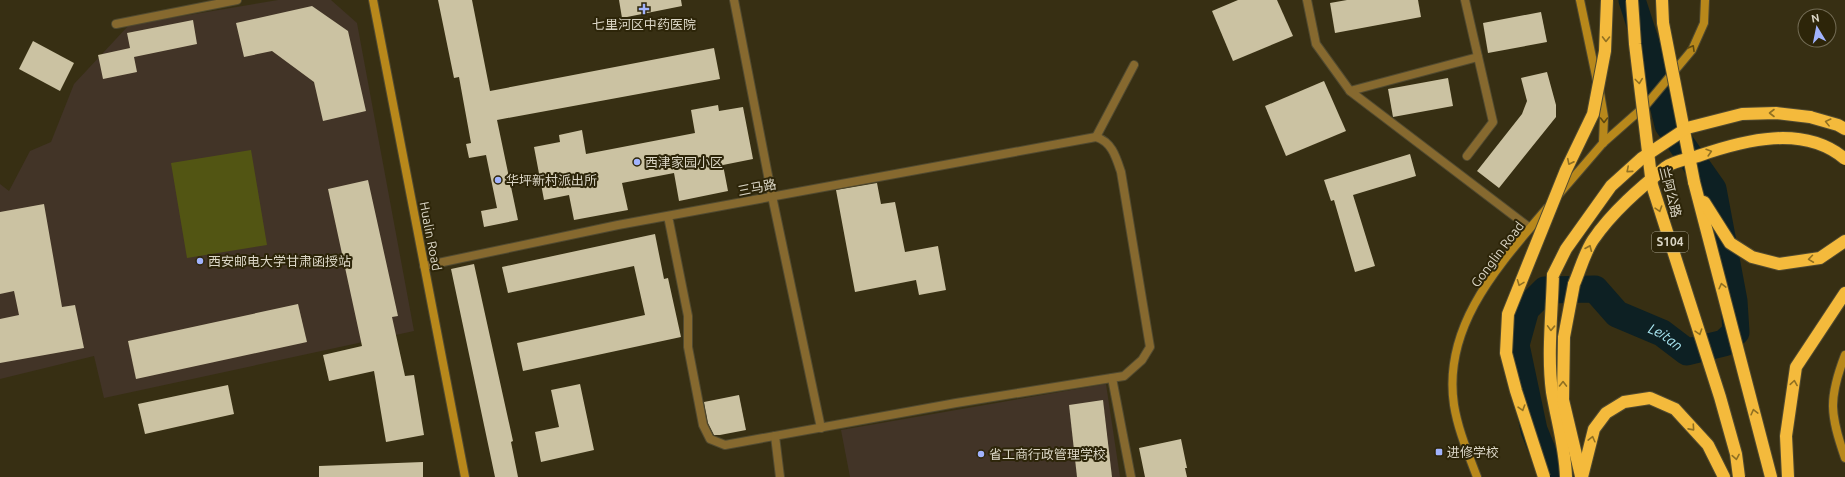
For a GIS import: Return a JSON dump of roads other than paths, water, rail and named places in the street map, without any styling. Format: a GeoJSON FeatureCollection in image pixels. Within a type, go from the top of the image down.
{"type":"FeatureCollection","features":[{"type":"Feature","properties":{"kind":"highway"},"geometry":{"type":"LineString","coordinates":[[1544,477],[1506,353],[1508,314],[1566,170],[1593,114],[1605,51],[1606,0]]}},
{"type":"Feature","properties":{"kind":"highway","name":"兰阿公路"},"geometry":{"type":"LineString","coordinates":[[1632,0],[1635,44],[1652,185],[1720,397],[1736,454],[1739,477]]}},
{"type":"Feature","properties":{"kind":"highway","name":"兰阿公路"},"geometry":{"type":"LineString","coordinates":[[1662,0],[1663,23],[1694,182],[1771,477]]}},
{"type":"Feature","properties":{"kind":"highway"},"geometry":{"type":"LineString","coordinates":[[1566,477],[1565,453],[1552,391],[1550,347],[1553,275],[1566,249],[1611,186],[1642,158],[1687,128],[1710,121],[1742,114],[1776,113],[1838,124],[1845,128]]}},
{"type":"Feature","properties":{"kind":"highway"},"geometry":{"type":"LineString","coordinates":[[1582,477],[1563,400],[1564,337],[1574,284],[1593,240],[1619,209],[1668,166],[1710,151],[1760,139],[1787,137],[1817,143],[1836,152],[1845,159]]}},
{"type":"Feature","properties":{"kind":"highway"},"geometry":{"type":"LineString","coordinates":[[1694,182],[1710,214],[1730,243],[1752,257],[1779,264],[1820,258],[1845,241]]}},
{"type":"Feature","properties":{"kind":"highway"},"geometry":{"type":"LineString","coordinates":[[1788,477],[1786,436],[1796,367],[1845,293]]}},
{"type":"Feature","properties":{"kind":"highway"},"geometry":{"type":"LineString","coordinates":[[1582,477],[1594,429],[1606,413],[1624,402],[1650,398],[1675,409],[1708,445],[1724,477]]}},
{"type":"Feature","properties":{"kind":"street"},"geometry":{"type":"LineString","coordinates":[[116,24],[237,0]]}},
{"type":"Feature","properties":{"kind":"street","name":"Hualin Road"},"geometry":{"type":"LineString","coordinates":[[373,0],[465,477]]}},
{"type":"Feature","properties":{"kind":"street"},"geometry":{"type":"LineString","coordinates":[[734,0],[772,196],[821,428]]}},
{"type":"Feature","properties":{"kind":"street"},"geometry":{"type":"LineString","coordinates":[[1307,0],[1316,44],[1350,91],[1530,228]]}},
{"type":"Feature","properties":{"kind":"street"},"geometry":{"type":"LineString","coordinates":[[1465,0],[1493,122],[1467,156]]}},
{"type":"Feature","properties":{"kind":"street"},"geometry":{"type":"LineString","coordinates":[[1580,0],[1604,117],[1603,143]]}},
{"type":"Feature","properties":{"kind":"street","name":"Gonglin Road"},"geometry":{"type":"LineString","coordinates":[[1477,477],[1459,426],[1454,404],[1452,377],[1454,356],[1462,329],[1475,304],[1497,269],[1530,228],[1603,143],[1646,105],[1692,50],[1704,23],[1705,0]]}},
{"type":"Feature","properties":{"kind":"street"},"geometry":{"type":"LineString","coordinates":[[1350,91],[1478,57]]}},
{"type":"Feature","properties":{"kind":"street"},"geometry":{"type":"LineString","coordinates":[[668,216],[688,316],[688,347],[702,425],[710,439],[725,445],[956,403],[1124,376],[1142,360],[1150,348],[1121,172],[1114,152],[1103,139],[1096,137],[1134,65]]}},
{"type":"Feature","properties":{"kind":"street","name":"三马路"},"geometry":{"type":"LineString","coordinates":[[424,266],[772,196],[1096,137]]}},
{"type":"Feature","properties":{"kind":"street"},"geometry":{"type":"LineString","coordinates":[[1845,355],[1832,397],[1832,413],[1845,458]]}},
{"type":"Feature","properties":{"kind":"street"},"geometry":{"type":"LineString","coordinates":[[1112,378],[1131,477]]}},
{"type":"Feature","properties":{"kind":"street"},"geometry":{"type":"LineString","coordinates":[[775,436],[780,477]]}},
{"type":"Feature","properties":{"kind":"waterway","name":"Leitan"},"geometry":{"type":"LineString","coordinates":[[1553,477],[1534,430],[1516,345],[1526,309],[1545,290],[1595,289],[1617,314],[1662,333],[1687,352],[1724,343],[1736,332],[1734,301],[1713,189],[1668,125],[1654,68],[1632,0]]}},
{"type":"Feature","properties":{"kind":"place","name":"七里河区中药医院"},"geometry":{"type":"Point","coordinates":[644,9]}},
{"type":"Feature","properties":{"kind":"place","name":"西津家园小区"},"geometry":{"type":"Point","coordinates":[637,162]}},
{"type":"Feature","properties":{"kind":"place","name":"华坪新村派出所"},"geometry":{"type":"Point","coordinates":[498,180]}},
{"type":"Feature","properties":{"kind":"place","name":"西安邮电大学甘肃函授站"},"geometry":{"type":"Point","coordinates":[200,261]}},
{"type":"Feature","properties":{"kind":"place","name":"进修学校"},"geometry":{"type":"Point","coordinates":[1439,452]}},
{"type":"Feature","properties":{"kind":"place","name":"省工商行政管理学校"},"geometry":{"type":"Point","coordinates":[981,454]}}]}
